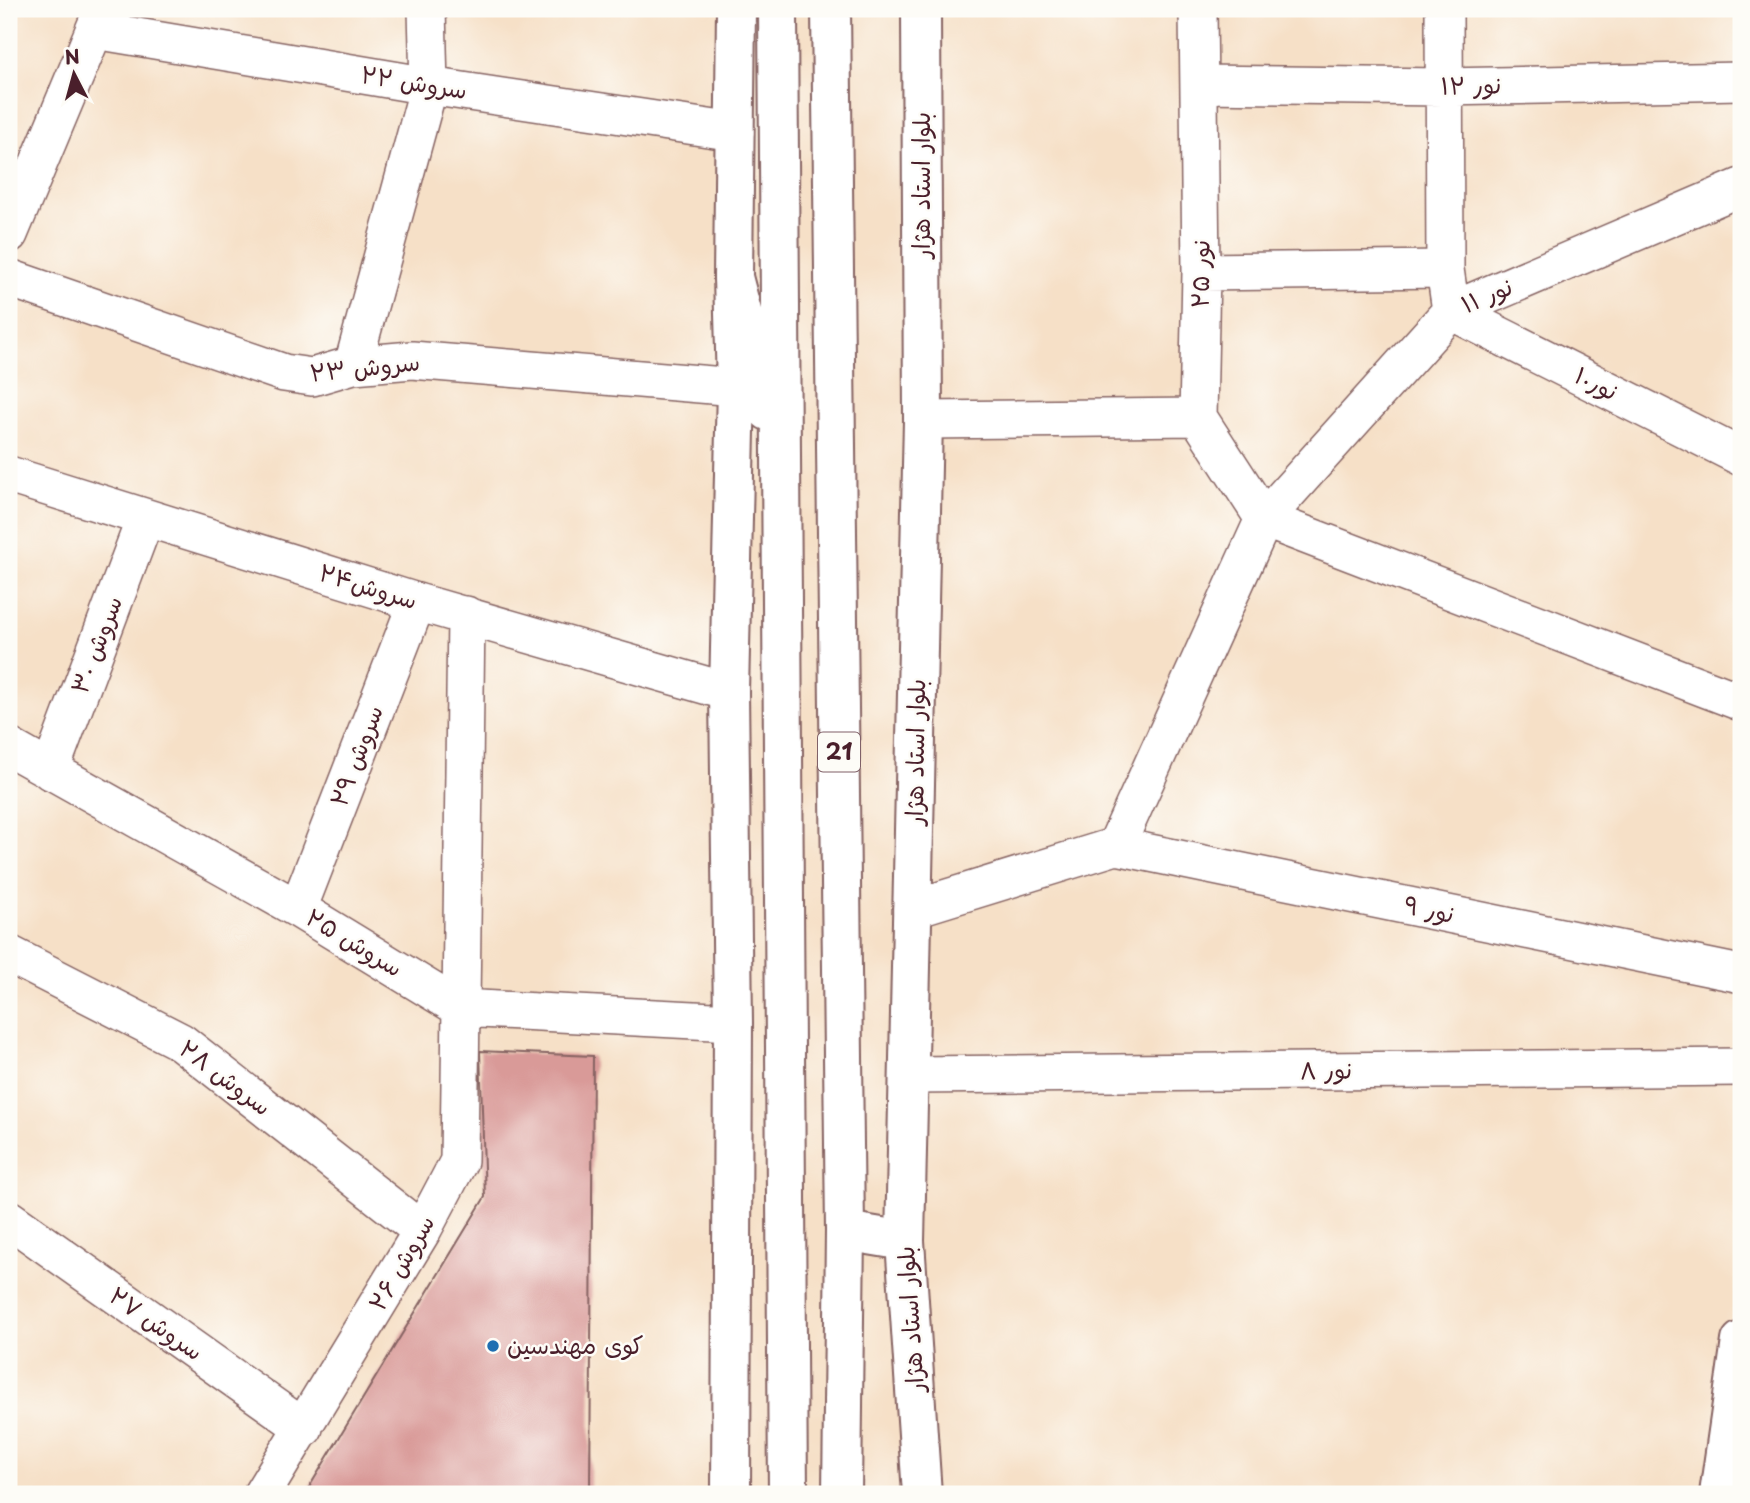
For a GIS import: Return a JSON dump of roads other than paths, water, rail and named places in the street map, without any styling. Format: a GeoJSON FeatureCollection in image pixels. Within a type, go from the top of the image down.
{"type":"FeatureCollection","features":[{"type":"Feature","properties":{"kind":"main road"},"geometry":{"type":"LineString","coordinates":[[731,1494],[733,1022],[730,692],[736,387],[733,277],[736,9]]}},
{"type":"Feature","properties":{"kind":"main road","name":"21"},"geometry":{"type":"LineString","coordinates":[[778,9],[788,1494]]}},
{"type":"Feature","properties":{"kind":"main road","name":"21"},"geometry":{"type":"LineString","coordinates":[[831,9],[845,1231],[842,1494]]}},
{"type":"Feature","properties":{"kind":"main road","name":"بلوار استاد هژار"},"geometry":{"type":"LineString","coordinates":[[921,9],[923,420],[905,1241],[922,1494]]}},
{"type":"Feature","properties":{"kind":"main road"},"geometry":{"type":"LineString","coordinates":[[733,277],[783,466]]}},
{"type":"Feature","properties":{"kind":"main road"},"geometry":{"type":"LineString","coordinates":[[845,1231],[905,1241]]}},
{"type":"Feature","properties":{"kind":"main road"},"geometry":{"type":"LineString","coordinates":[[1719,1494],[1741,1341]]}},
{"type":"Feature","properties":{"kind":"street"},"geometry":{"type":"LineString","coordinates":[[353,365],[429,86],[427,9]]}},
{"type":"Feature","properties":{"kind":"street","name":"نور ۲۵"},"geometry":{"type":"LineString","coordinates":[[1198,9],[1202,272],[1198,418]]}},
{"type":"Feature","properties":{"kind":"street"},"geometry":{"type":"LineString","coordinates":[[1444,9],[1445,269],[1451,311]]}},
{"type":"Feature","properties":{"kind":"street"},"geometry":{"type":"LineString","coordinates":[[9,234],[99,19]]}},
{"type":"Feature","properties":{"kind":"street","name":"سروش ۲۲"},"geometry":{"type":"LineString","coordinates":[[99,19],[429,86],[735,132]]}},
{"type":"Feature","properties":{"kind":"street","name":"نور ۱۲"},"geometry":{"type":"LineString","coordinates":[[1200,84],[1443,87],[1741,82]]}},
{"type":"Feature","properties":{"kind":"street","name":"نور ۱۱"},"geometry":{"type":"LineString","coordinates":[[1116,846],[1264,519],[1451,311],[1741,187]]}},
{"type":"Feature","properties":{"kind":"street"},"geometry":{"type":"LineString","coordinates":[[1202,272],[1445,269]]}},
{"type":"Feature","properties":{"kind":"street","name":"سروش ۲۳"},"geometry":{"type":"LineString","coordinates":[[9,278],[284,373],[312,377],[353,365],[412,360],[736,387]]}},
{"type":"Feature","properties":{"kind":"street","name":"نور۱۰"},"geometry":{"type":"LineString","coordinates":[[1451,311],[1741,457]]}},
{"type":"Feature","properties":{"kind":"street"},"geometry":{"type":"LineString","coordinates":[[923,420],[1198,418],[1264,519],[1741,702]]}},
{"type":"Feature","properties":{"kind":"street","name":"سروش۲۴"},"geometry":{"type":"LineString","coordinates":[[9,475],[417,603],[730,692]]}},
{"type":"Feature","properties":{"kind":"street","name":"سروش ۳۰"},"geometry":{"type":"LineString","coordinates":[[50,771],[145,519]]}},
{"type":"Feature","properties":{"kind":"street","name":"سروش ۲۹"},"geometry":{"type":"LineString","coordinates":[[298,909],[417,603]]}},
{"type":"Feature","properties":{"kind":"street","name":"سروش ۲۶"},"geometry":{"type":"LineString","coordinates":[[262,1494],[422,1231],[458,1161],[466,615]]}},
{"type":"Feature","properties":{"kind":"street","name":"سروش ۲۵"},"geometry":{"type":"LineString","coordinates":[[9,747],[298,909],[460,1008],[733,1022]]}},
{"type":"Feature","properties":{"kind":"street"},"geometry":{"type":"LineString","coordinates":[[912,909],[1116,846]]}},
{"type":"Feature","properties":{"kind":"street","name":"نور ۹"},"geometry":{"type":"LineString","coordinates":[[1116,846],[1741,974]]}},
{"type":"Feature","properties":{"kind":"street","name":"سروش ۲۸"},"geometry":{"type":"LineString","coordinates":[[9,954],[181,1042],[422,1231]]}},
{"type":"Feature","properties":{"kind":"street","name":"نور ۸"},"geometry":{"type":"LineString","coordinates":[[910,1075],[1741,1067]]}},
{"type":"Feature","properties":{"kind":"street","name":"سروش ۲۷"},"geometry":{"type":"LineString","coordinates":[[9,1219],[304,1428]]}},
{"type":"Feature","properties":{"kind":"place","name":"کوی مهندسین"},"geometry":{"type":"Point","coordinates":[493,1346]}}]}
